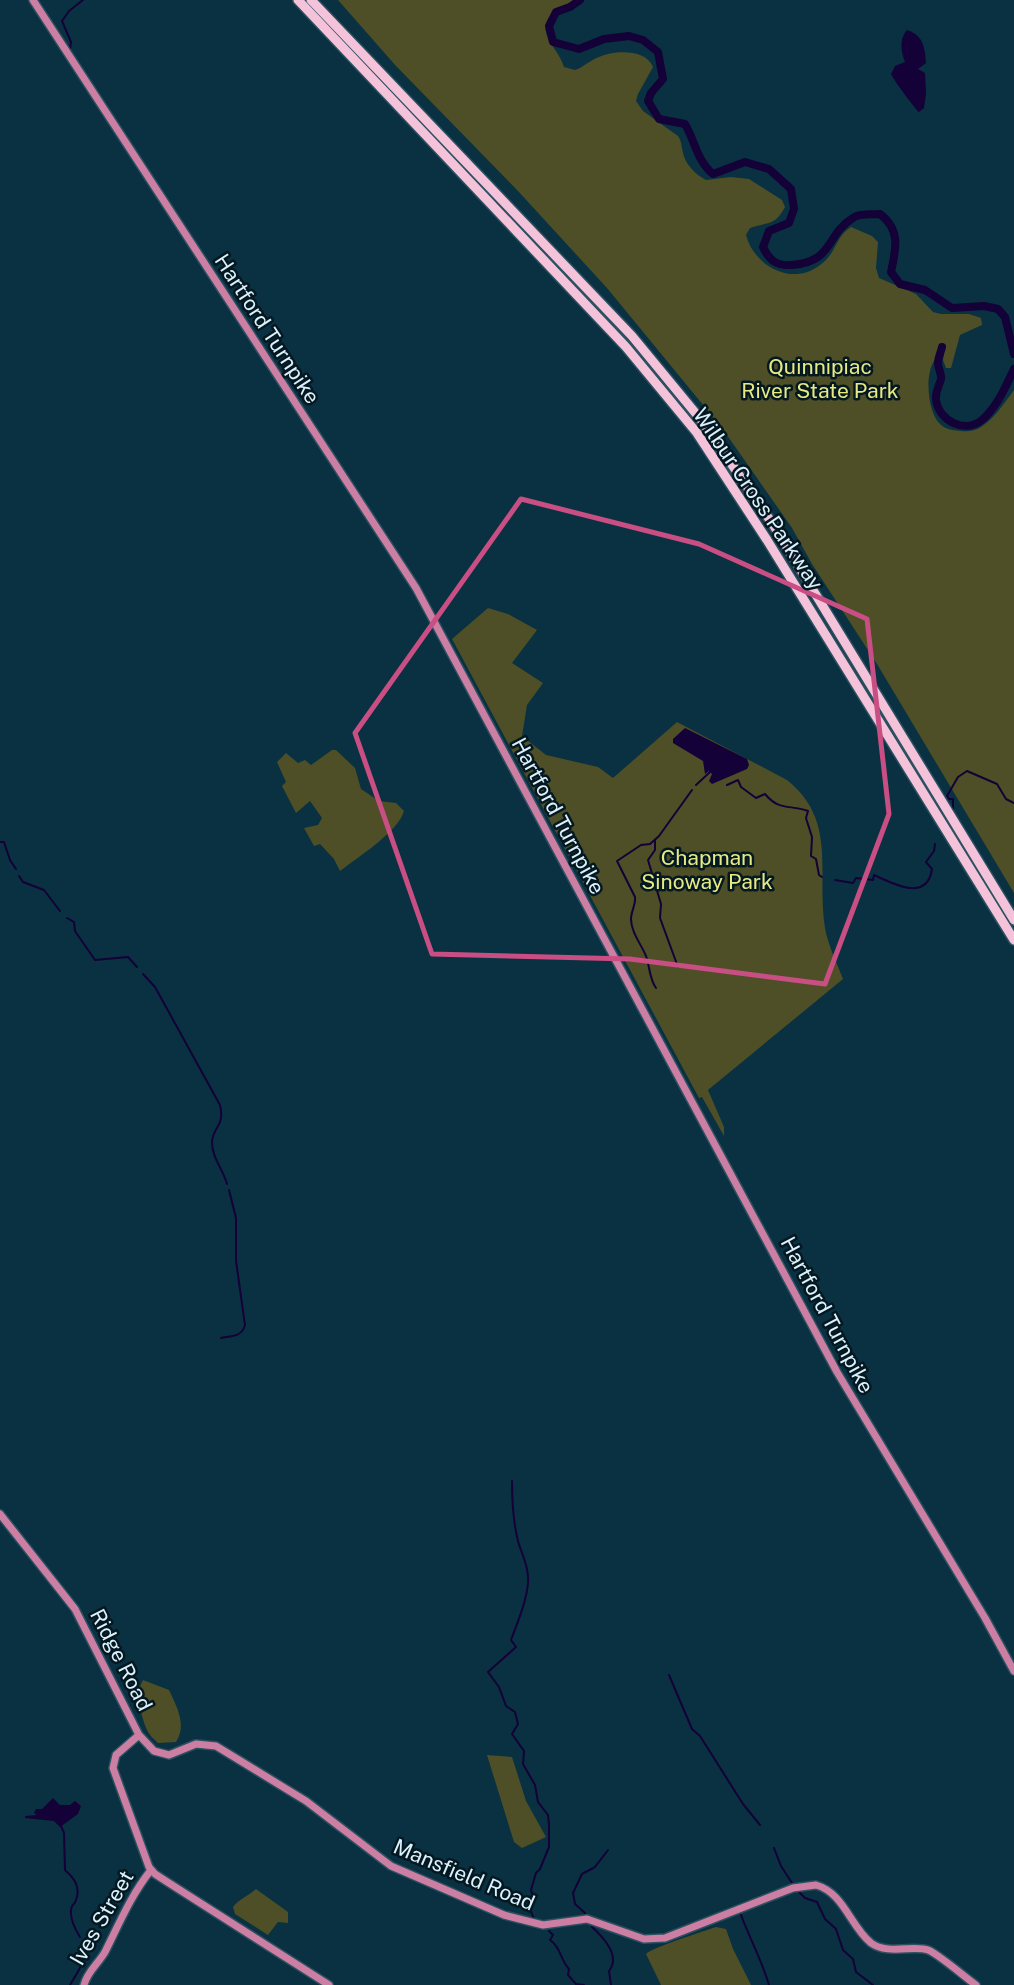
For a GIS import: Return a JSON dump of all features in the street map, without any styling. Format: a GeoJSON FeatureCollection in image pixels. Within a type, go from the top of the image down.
{"type":"FeatureCollection","features":[{"type":"Feature","properties":{"kind":"highway","name":"Wilbur Cross Parkway"},"geometry":{"type":"LineString","coordinates":[[298,0],[626,347],[697,433],[768,540],[1014,940]]}},
{"type":"Feature","properties":{"kind":"highway","name":"Wilbur Cross Parkway"},"geometry":{"type":"LineString","coordinates":[[311,0],[632,336],[702,421],[774,526],[1014,920]]}},
{"type":"Feature","properties":{"kind":"main road","name":"Hartford Turnpike"},"geometry":{"type":"LineString","coordinates":[[33,0],[416,589],[837,1372],[1014,1671]]}},
{"type":"Feature","properties":{"kind":"main road","name":"Ridge Road"},"geometry":{"type":"LineString","coordinates":[[0,1514],[75,1609],[139,1735],[120,1751],[114,1759],[113,1768],[151,1870]]}},
{"type":"Feature","properties":{"kind":"main road","name":"Mansfield Road"},"geometry":{"type":"LineString","coordinates":[[139,1735],[147,1746],[161,1754],[169,1755],[201,1743],[216,1746],[306,1801],[391,1866],[514,1919],[543,1925],[587,1919],[644,1939],[658,1940],[793,1888],[816,1885],[834,1896],[874,1945],[928,1950],[976,1985]]}},
{"type":"Feature","properties":{"kind":"main road","name":"Ives Street"},"geometry":{"type":"LineString","coordinates":[[84,1985],[105,1951],[119,1920],[151,1870]]}},
{"type":"Feature","properties":{"kind":"main road"},"geometry":{"type":"LineString","coordinates":[[151,1870],[329,1985]]}},
{"type":"Feature","properties":{"kind":"highlighted area"},"geometry":{"type":"Polygon","coordinates":[[[521,499],[699,544],[867,619],[889,814],[825,984],[630,959],[432,954],[355,733],[521,499]]]}},
{"type":"Feature","properties":{"kind":"green space","name":"Quinnipiac River State Park"},"geometry":{"type":"Polygon","coordinates":[[[338,0],[574,0],[554,12],[546,26],[549,40],[564,67],[575,70],[596,58],[613,53],[644,57],[653,67],[636,101],[643,111],[678,136],[684,157],[692,169],[706,180],[731,177],[749,179],[782,200],[785,207],[778,218],[750,228],[746,235],[750,246],[766,264],[786,273],[809,271],[826,260],[842,235],[851,227],[872,236],[878,242],[876,268],[879,278],[916,294],[933,312],[969,314],[981,318],[982,325],[960,335],[951,368],[946,368],[944,353],[937,357],[932,365],[928,386],[932,408],[940,424],[947,429],[964,431],[971,431],[986,424],[1014,390],[1014,893],[792,528],[722,428],[607,288],[518,191],[396,66],[338,0]]]}},
{"type":"Feature","properties":{"kind":"green space","name":"Chapman Sinoway Park"},"geometry":{"type":"Polygon","coordinates":[[[488,608],[508,614],[537,630],[512,663],[543,683],[527,705],[522,736],[546,755],[598,767],[613,778],[677,722],[787,780],[803,796],[813,813],[822,848],[825,928],[843,979],[708,1090],[724,1127],[724,1136],[702,1097],[699,1098],[452,639],[488,608]]]}},
{"type":"Feature","properties":{"kind":"green space"},"geometry":{"type":"Polygon","coordinates":[[[336,750],[355,768],[361,789],[379,801],[396,803],[404,811],[401,819],[386,835],[340,871],[334,859],[320,844],[314,846],[304,828],[318,825],[322,818],[310,801],[296,813],[282,786],[286,782],[277,762],[286,753],[298,763],[305,760],[311,765],[336,750]]]}},
{"type":"Feature","properties":{"kind":"green space"},"geometry":{"type":"Polygon","coordinates":[[[143,1680],[169,1690],[181,1723],[176,1742],[158,1743],[148,1732],[140,1705],[139,1691],[143,1680]]]}},
{"type":"Feature","properties":{"kind":"green space"},"geometry":{"type":"Polygon","coordinates":[[[487,1755],[512,1757],[526,1801],[546,1837],[522,1848],[514,1842],[487,1755]]]}},
{"type":"Feature","properties":{"kind":"green space"},"geometry":{"type":"Polygon","coordinates":[[[256,1889],[288,1912],[288,1923],[278,1922],[268,1935],[235,1914],[233,1907],[256,1889]]]}},
{"type":"Feature","properties":{"kind":"green space"},"geometry":{"type":"Polygon","coordinates":[[[716,1927],[726,1929],[751,1985],[661,1985],[646,1954],[716,1927]]]}},
{"type":"Feature","properties":{"kind":"shaded area"},"geometry":{"type":"Polygon","coordinates":[[[907,30],[920,38],[925,52],[926,63],[918,69],[925,73],[926,94],[924,108],[919,112],[891,74],[895,66],[905,62],[902,46],[907,30]]]}},
{"type":"Feature","properties":{"kind":"shaded area"},"geometry":{"type":"Polygon","coordinates":[[[685,728],[747,759],[747,769],[712,784],[709,781],[712,774],[709,771],[705,774],[703,761],[673,743],[673,739],[685,728]]]}},
{"type":"Feature","properties":{"kind":"shaded area"},"geometry":{"type":"Polygon","coordinates":[[[53,1798],[60,1805],[70,1805],[75,1801],[81,1806],[78,1814],[60,1827],[54,1821],[25,1818],[37,1815],[34,1813],[36,1809],[42,1809],[53,1798]]]}},
{"type":"Feature","properties":{"kind":"waterway"},"geometry":{"type":"LineString","coordinates":[[70,49],[71,42],[62,21],[69,11],[83,0]]}},
{"type":"Feature","properties":{"kind":"waterway"},"geometry":{"type":"LineString","coordinates":[[580,0],[556,12],[549,26],[553,42],[579,49],[604,39],[629,36],[643,40],[658,52],[663,79],[648,101],[659,119],[685,124],[708,169],[713,174],[745,162],[769,169],[791,189],[794,209],[789,223],[769,231],[763,247],[774,261],[792,265],[806,263],[823,253],[844,225],[856,216],[880,214],[894,233],[895,248],[891,272],[900,284],[925,290],[952,308],[984,306],[998,309],[1005,317],[1014,354]]}},
{"type":"Feature","properties":{"kind":"waterway"},"geometry":{"type":"LineString","coordinates":[[942,347],[938,363],[941,379],[936,400],[942,414],[954,423],[968,426],[982,420],[1000,397],[1014,369]]}},
{"type":"Feature","properties":{"kind":"waterway"},"geometry":{"type":"LineString","coordinates":[[953,810],[953,799],[947,796],[958,777],[967,771],[997,784],[1006,799],[1014,803]]}},
{"type":"Feature","properties":{"kind":"waterway"},"geometry":{"type":"LineString","coordinates":[[696,785],[710,772]]}},
{"type":"Feature","properties":{"kind":"waterway"},"geometry":{"type":"LineString","coordinates":[[727,785],[738,780],[741,787],[756,798],[765,794],[780,805],[808,811],[806,818],[812,837],[811,856],[816,859],[819,875],[822,877]]}},
{"type":"Feature","properties":{"kind":"waterway"},"geometry":{"type":"LineString","coordinates":[[656,988],[646,956],[631,924],[635,897],[617,861],[641,845],[650,844],[659,836],[692,790]]}},
{"type":"Feature","properties":{"kind":"waterway"},"geometry":{"type":"LineString","coordinates":[[655,841],[655,850],[648,860],[661,904],[660,918],[678,967]]}},
{"type":"Feature","properties":{"kind":"waterway"},"geometry":{"type":"LineString","coordinates":[[0,842],[4,842],[16,869]]}},
{"type":"Feature","properties":{"kind":"waterway"},"geometry":{"type":"LineString","coordinates":[[835,880],[853,883],[856,878],[873,880],[874,875],[899,886],[916,888],[929,879],[932,869],[926,862],[934,851],[935,844]]}},
{"type":"Feature","properties":{"kind":"waterway"},"geometry":{"type":"LineString","coordinates":[[19,876],[23,882],[44,890],[60,911]]}},
{"type":"Feature","properties":{"kind":"waterway"},"geometry":{"type":"LineString","coordinates":[[67,918],[74,922],[75,931],[95,960],[128,957],[137,967]]}},
{"type":"Feature","properties":{"kind":"waterway"},"geometry":{"type":"LineString","coordinates":[[143,974],[155,987],[220,1105],[221,1118],[213,1137],[212,1148],[227,1184]]}},
{"type":"Feature","properties":{"kind":"waterway"},"geometry":{"type":"LineString","coordinates":[[221,1338],[239,1334],[245,1325],[236,1261],[236,1218],[229,1190]]}},
{"type":"Feature","properties":{"kind":"waterway"},"geometry":{"type":"LineString","coordinates":[[512,1481],[515,1526],[528,1583],[524,1605],[511,1640],[516,1647],[488,1672],[499,1687],[506,1706],[515,1712],[518,1724],[512,1734],[524,1751],[523,1764],[535,1785],[538,1802],[548,1815],[549,1847],[531,1890],[534,1901],[530,1909],[534,1919]]}},
{"type":"Feature","properties":{"kind":"waterway"},"geometry":{"type":"LineString","coordinates":[[669,1675],[692,1729],[700,1736],[743,1804],[760,1825]]}},
{"type":"Feature","properties":{"kind":"waterway"},"geometry":{"type":"LineString","coordinates":[[61,1826],[64,1833],[65,1870],[77,1887],[71,1914],[80,1937]]}},
{"type":"Feature","properties":{"kind":"waterway"},"geometry":{"type":"LineString","coordinates":[[774,1848],[792,1883]]}},
{"type":"Feature","properties":{"kind":"waterway"},"geometry":{"type":"LineString","coordinates":[[585,1913],[575,1904],[573,1893],[582,1874],[595,1867],[608,1850]]}},
{"type":"Feature","properties":{"kind":"waterway"},"geometry":{"type":"LineString","coordinates":[[799,1892],[805,1898],[817,1902],[825,1919],[836,1929],[843,1950],[853,1959],[856,1972],[873,1985]]}},
{"type":"Feature","properties":{"kind":"waterway"},"geometry":{"type":"LineString","coordinates":[[741,1915],[769,1985]]}},
{"type":"Feature","properties":{"kind":"waterway"},"geometry":{"type":"LineString","coordinates":[[592,1927],[612,1953],[609,1971],[611,1985]]}},
{"type":"Feature","properties":{"kind":"waterway"},"geometry":{"type":"LineString","coordinates":[[549,1931],[553,1935],[550,1940],[569,1969],[568,1975],[576,1984],[584,1985]]}},
{"type":"Feature","properties":{"kind":"waterway"},"geometry":{"type":"LineString","coordinates":[[70,1985],[82,1962],[82,1946]]}}]}
